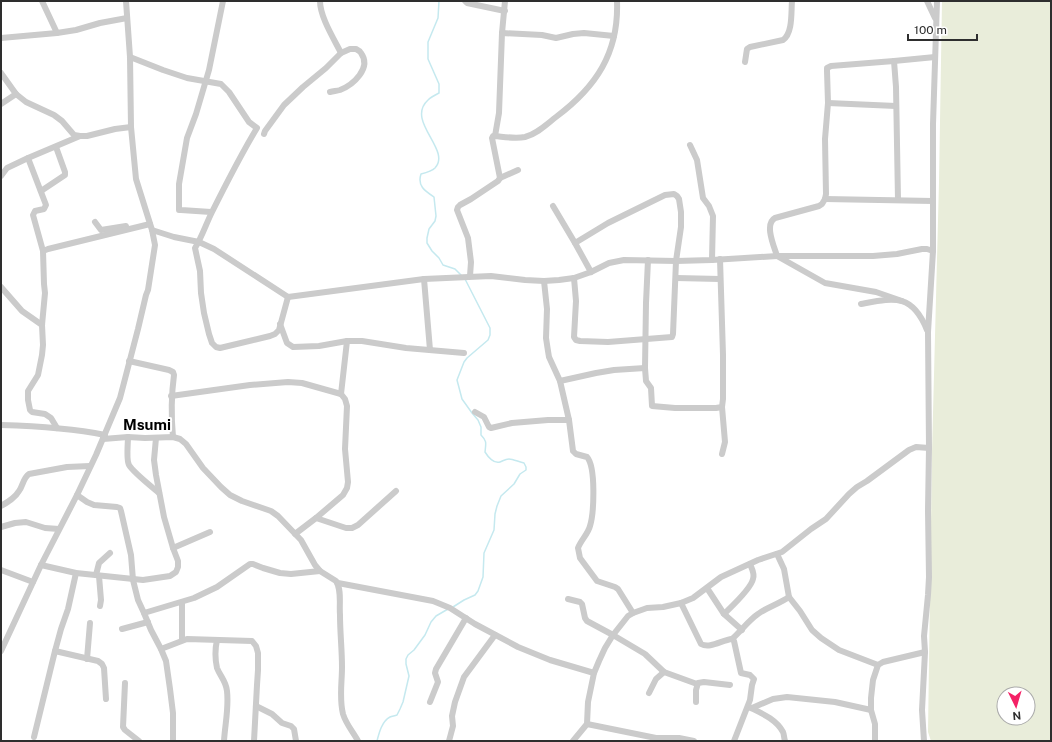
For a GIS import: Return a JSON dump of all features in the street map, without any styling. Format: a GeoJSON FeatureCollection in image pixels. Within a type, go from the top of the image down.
{"type":"FeatureCollection","features":[{"type":"Feature","properties":{"kind":"street"},"geometry":{"type":"LineString","coordinates":[[42,1],[57,33]]}},
{"type":"Feature","properties":{"kind":"street"},"geometry":{"type":"LineString","coordinates":[[1,651],[41,565],[77,495],[120,398],[148,290],[155,245],[136,179],[131,127],[130,57],[126,1]]}},
{"type":"Feature","properties":{"kind":"street"},"geometry":{"type":"LineString","coordinates":[[211,212],[180,210],[179,184],[187,138],[206,82],[223,1]]}},
{"type":"Feature","properties":{"kind":"street"},"geometry":{"type":"LineString","coordinates":[[320,1],[327,25],[341,53]]}},
{"type":"Feature","properties":{"kind":"street"},"geometry":{"type":"LineString","coordinates":[[465,1],[467,3],[504,11]]}},
{"type":"Feature","properties":{"kind":"street"},"geometry":{"type":"LineString","coordinates":[[500,178],[492,138],[495,136],[499,113],[502,33],[505,1]]}},
{"type":"Feature","properties":{"kind":"street"},"geometry":{"type":"LineString","coordinates":[[495,136],[514,138],[535,133],[568,108],[587,89],[601,69],[612,46],[617,21],[617,1]]}},
{"type":"Feature","properties":{"kind":"street"},"geometry":{"type":"LineString","coordinates":[[745,62],[746,49],[783,40],[787,37],[790,30],[792,1]]}},
{"type":"Feature","properties":{"kind":"street"},"geometry":{"type":"LineString","coordinates":[[927,1],[936,20]]}},
{"type":"Feature","properties":{"kind":"street"},"geometry":{"type":"LineString","coordinates":[[924,741],[922,710],[925,652],[924,636],[929,577],[928,332],[933,251],[937,1]]}},
{"type":"Feature","properties":{"kind":"street"},"geometry":{"type":"LineString","coordinates":[[1,38],[76,30],[100,23],[127,18]]}},
{"type":"Feature","properties":{"kind":"street"},"geometry":{"type":"LineString","coordinates":[[502,33],[542,35],[556,38],[584,33],[614,36]]}},
{"type":"Feature","properties":{"kind":"street"},"geometry":{"type":"LineString","coordinates":[[264,134],[284,105],[341,53],[350,49],[356,49],[362,53],[365,63],[362,72],[350,84],[340,90],[330,92]]}},
{"type":"Feature","properties":{"kind":"street"},"geometry":{"type":"LineString","coordinates":[[130,57],[187,78],[221,84],[229,92],[249,122],[257,128],[240,156],[211,212],[199,242],[195,248],[200,271],[203,306],[212,343],[216,347],[220,348],[275,334],[279,330],[288,297]]}},
{"type":"Feature","properties":{"kind":"street"},"geometry":{"type":"LineString","coordinates":[[928,332],[924,321],[916,310],[906,302],[876,292],[825,283],[777,256],[770,223],[775,218],[789,213],[819,206],[826,199],[826,139],[828,103],[827,68],[831,66],[935,57]]}},
{"type":"Feature","properties":{"kind":"street"},"geometry":{"type":"LineString","coordinates":[[894,61],[896,87],[898,200]]}},
{"type":"Feature","properties":{"kind":"street"},"geometry":{"type":"LineString","coordinates":[[1,73],[16,94],[26,102],[54,115],[74,134],[80,136]]}},
{"type":"Feature","properties":{"kind":"street"},"geometry":{"type":"LineString","coordinates":[[1,104],[16,94]]}},
{"type":"Feature","properties":{"kind":"street"},"geometry":{"type":"LineString","coordinates":[[828,103],[896,106]]}},
{"type":"Feature","properties":{"kind":"street"},"geometry":{"type":"LineString","coordinates":[[1,176],[7,168],[80,136],[131,127]]}},
{"type":"Feature","properties":{"kind":"street"},"geometry":{"type":"LineString","coordinates":[[690,145],[697,160],[703,198],[709,206],[713,216],[712,260]]}},
{"type":"Feature","properties":{"kind":"street"},"geometry":{"type":"LineString","coordinates":[[41,191],[65,175],[56,147]]}},
{"type":"Feature","properties":{"kind":"street"},"geometry":{"type":"LineString","coordinates":[[28,158],[46,207],[35,211],[33,214],[43,251],[45,293],[42,325],[43,345],[40,369],[28,391],[28,406],[32,412],[45,414],[51,418],[57,428]]}},
{"type":"Feature","properties":{"kind":"street"},"geometry":{"type":"LineString","coordinates":[[469,276],[471,262],[468,238],[457,210],[458,207],[498,181],[500,178],[518,170]]}},
{"type":"Feature","properties":{"kind":"street"},"geometry":{"type":"LineString","coordinates":[[574,278],[576,301],[574,337],[576,340],[608,342],[672,337],[676,261],[680,234],[681,212],[679,199],[677,196],[674,194],[665,195],[608,223],[575,243]]}},
{"type":"Feature","properties":{"kind":"street"},"geometry":{"type":"LineString","coordinates":[[826,199],[933,201]]}},
{"type":"Feature","properties":{"kind":"street"},"geometry":{"type":"LineString","coordinates":[[553,206],[591,272]]}},
{"type":"Feature","properties":{"kind":"street"},"geometry":{"type":"LineString","coordinates":[[95,222],[101,230],[150,225],[174,237],[199,242],[214,249],[288,297],[424,279],[453,277],[491,276],[525,280],[559,280],[574,278],[609,263],[624,260],[676,261],[777,256],[873,256],[897,254],[922,249],[933,251]]}},
{"type":"Feature","properties":{"kind":"street"},"geometry":{"type":"LineString","coordinates":[[43,251],[150,225]]}},
{"type":"Feature","properties":{"kind":"street"},"geometry":{"type":"LineString","coordinates":[[720,259],[723,355],[722,407],[725,442],[722,454]]}},
{"type":"Feature","properties":{"kind":"street"},"geometry":{"type":"LineString","coordinates":[[648,260],[645,368],[646,381],[651,388],[653,407],[722,407]]}},
{"type":"Feature","properties":{"kind":"street"},"geometry":{"type":"LineString","coordinates":[[676,278],[720,279]]}},
{"type":"Feature","properties":{"kind":"street"},"geometry":{"type":"LineString","coordinates":[[424,279],[430,350]]}},
{"type":"Feature","properties":{"kind":"street"},"geometry":{"type":"LineString","coordinates":[[544,281],[547,309],[546,338],[548,357],[560,381],[569,420],[574,453],[587,457],[591,462],[594,486],[593,515],[589,530],[578,548],[580,558],[597,581],[618,589],[633,613]]}},
{"type":"Feature","properties":{"kind":"street"},"geometry":{"type":"LineString","coordinates":[[1,287],[22,311],[42,325]]}},
{"type":"Feature","properties":{"kind":"street"},"geometry":{"type":"LineString","coordinates":[[861,304],[876,301],[902,301]]}},
{"type":"Feature","properties":{"kind":"street"},"geometry":{"type":"LineString","coordinates":[[280,324],[288,343],[293,347],[319,346],[347,341],[362,341],[406,348],[464,354]]}},
{"type":"Feature","properties":{"kind":"street"},"geometry":{"type":"LineString","coordinates":[[341,394],[347,341]]}},
{"type":"Feature","properties":{"kind":"street"},"geometry":{"type":"LineString","coordinates":[[129,361],[173,372],[171,396],[173,437]]}},
{"type":"Feature","properties":{"kind":"street"},"geometry":{"type":"LineString","coordinates":[[560,381],[602,372],[645,368]]}},
{"type":"Feature","properties":{"kind":"street"},"geometry":{"type":"LineString","coordinates":[[171,396],[250,385],[288,382],[302,383],[341,394],[345,399],[347,406],[345,449],[348,482],[347,488],[343,495],[295,534]]}},
{"type":"Feature","properties":{"kind":"street"},"geometry":{"type":"LineString","coordinates":[[474,412],[484,417],[491,428],[512,423],[569,420]]}},
{"type":"Feature","properties":{"kind":"street"},"geometry":{"type":"LineString","coordinates":[[1,425],[57,428],[89,432],[104,437],[173,437],[180,439],[186,444],[203,468],[230,495],[242,501],[271,511],[278,516],[301,540],[320,571],[336,581],[338,584],[340,595],[342,667],[340,695],[344,716],[358,741],[354,741]]}},
{"type":"Feature","properties":{"kind":"street"},"geometry":{"type":"LineString","coordinates":[[128,437],[127,449],[129,466],[159,493]]}},
{"type":"Feature","properties":{"kind":"street"},"geometry":{"type":"LineString","coordinates":[[41,565],[76,573],[133,580],[157,579],[170,576],[176,572],[178,561],[173,548],[156,475],[154,460],[156,438]]}},
{"type":"Feature","properties":{"kind":"street"},"geometry":{"type":"LineString","coordinates":[[573,741],[587,724],[588,702],[594,673],[605,648],[622,623],[633,613],[646,608],[663,607],[681,603],[693,598],[721,577],[782,552],[826,519],[857,487],[909,450],[916,447],[929,448]]}},
{"type":"Feature","properties":{"kind":"street"},"geometry":{"type":"LineString","coordinates":[[1,506],[14,498],[23,485],[25,478],[29,474],[67,467],[90,466]]}},
{"type":"Feature","properties":{"kind":"street"},"geometry":{"type":"LineString","coordinates":[[316,518],[346,528],[352,528],[358,525],[396,491]]}},
{"type":"Feature","properties":{"kind":"street"},"geometry":{"type":"LineString","coordinates":[[77,495],[94,505],[120,508],[131,555],[133,580],[138,600],[166,661],[173,720],[173,741]]}},
{"type":"Feature","properties":{"kind":"street"},"geometry":{"type":"LineString","coordinates":[[1,527],[26,522],[45,528],[59,529]]}},
{"type":"Feature","properties":{"kind":"street"},"geometry":{"type":"LineString","coordinates":[[173,548],[210,532]]}},
{"type":"Feature","properties":{"kind":"street"},"geometry":{"type":"LineString","coordinates":[[100,606],[101,600],[97,576],[99,563],[110,553]]}},
{"type":"Feature","properties":{"kind":"street"},"geometry":{"type":"LineString","coordinates":[[777,554],[784,569],[789,597],[812,630],[839,650],[878,665]]}},
{"type":"Feature","properties":{"kind":"street"},"geometry":{"type":"LineString","coordinates":[[144,613],[182,603],[194,598],[217,587],[250,564],[280,573],[291,574],[320,571]]}},
{"type":"Feature","properties":{"kind":"street"},"geometry":{"type":"LineString","coordinates":[[724,614],[753,580],[754,573],[750,564]]}},
{"type":"Feature","properties":{"kind":"street"},"geometry":{"type":"LineString","coordinates":[[1,570],[33,582]]}},
{"type":"Feature","properties":{"kind":"street"},"geometry":{"type":"LineString","coordinates":[[34,737],[76,573]]}},
{"type":"Feature","properties":{"kind":"street"},"geometry":{"type":"LineString","coordinates":[[338,584],[433,601],[450,608],[518,647],[550,660],[594,673]]}},
{"type":"Feature","properties":{"kind":"street"},"geometry":{"type":"LineString","coordinates":[[707,588],[724,614],[742,630]]}},
{"type":"Feature","properties":{"kind":"street"},"geometry":{"type":"LineString","coordinates":[[681,603],[701,644],[703,646],[708,646],[732,639],[756,615],[783,602],[789,597]]}},
{"type":"Feature","properties":{"kind":"street"},"geometry":{"type":"LineString","coordinates":[[568,599],[582,604],[587,621],[645,654],[664,672],[698,684],[704,682],[730,685]]}},
{"type":"Feature","properties":{"kind":"street"},"geometry":{"type":"LineString","coordinates":[[182,603],[182,640]]}},
{"type":"Feature","properties":{"kind":"street"},"geometry":{"type":"LineString","coordinates":[[430,702],[438,682],[435,673],[436,669],[466,618]]}},
{"type":"Feature","properties":{"kind":"street"},"geometry":{"type":"LineString","coordinates":[[122,629],[148,622]]}},
{"type":"Feature","properties":{"kind":"street"},"geometry":{"type":"LineString","coordinates":[[87,659],[90,623]]}},
{"type":"Feature","properties":{"kind":"street"},"geometry":{"type":"LineString","coordinates":[[449,741],[453,726],[452,716],[455,702],[464,677],[495,635]]}},
{"type":"Feature","properties":{"kind":"street"},"geometry":{"type":"LineString","coordinates":[[161,649],[182,640],[192,639],[252,641],[256,646],[258,653],[254,741]]}},
{"type":"Feature","properties":{"kind":"street"},"geometry":{"type":"LineString","coordinates":[[732,639],[734,641],[741,673],[750,675],[754,679],[750,707],[734,741]]}},
{"type":"Feature","properties":{"kind":"street"},"geometry":{"type":"LineString","coordinates":[[217,640],[215,649],[218,669],[225,682],[228,701],[224,741]]}},
{"type":"Feature","properties":{"kind":"street"},"geometry":{"type":"LineString","coordinates":[[55,652],[98,661],[102,664],[104,668],[106,698]]}},
{"type":"Feature","properties":{"kind":"street"},"geometry":{"type":"LineString","coordinates":[[875,741],[875,724],[871,698],[873,680],[878,665],[883,662],[925,652]]}},
{"type":"Feature","properties":{"kind":"street"},"geometry":{"type":"LineString","coordinates":[[648,693],[656,678],[664,672]]}},
{"type":"Feature","properties":{"kind":"street"},"geometry":{"type":"LineString","coordinates":[[125,683],[123,726],[125,730],[139,741]]}},
{"type":"Feature","properties":{"kind":"street"},"geometry":{"type":"LineString","coordinates":[[696,702],[698,684]]}},
{"type":"Feature","properties":{"kind":"street"},"geometry":{"type":"LineString","coordinates":[[750,707],[773,699],[787,697],[836,702],[872,710]]}},
{"type":"Feature","properties":{"kind":"street"},"geometry":{"type":"LineString","coordinates":[[256,706],[272,714],[282,723],[291,726],[294,729],[296,741]]}},
{"type":"Feature","properties":{"kind":"street"},"geometry":{"type":"LineString","coordinates":[[750,707],[766,715],[777,725],[783,732],[785,741]]}},
{"type":"Feature","properties":{"kind":"street"},"geometry":{"type":"LineString","coordinates":[[587,724],[656,738],[679,738],[694,741]]}},
{"type":"Feature","properties":{"kind":"green space"},"geometry":{"type":"Polygon","coordinates":[[[942,1],[1051,1],[1051,741],[931,741],[928,732],[932,452],[942,1]]]}},
{"type":"Feature","properties":{"kind":"waterway"},"geometry":{"type":"LineString","coordinates":[[439,1],[438,18],[428,42],[428,59],[439,84],[439,93],[428,100],[422,108],[422,117],[438,153],[439,161],[434,169],[421,174],[420,182],[423,188],[434,197],[436,216],[435,221],[429,229],[427,243],[443,265],[455,269],[461,275]]}},
{"type":"Feature","properties":{"kind":"waterway"},"geometry":{"type":"LineString","coordinates":[[453,607],[475,595],[478,591],[483,577],[484,553],[494,530],[497,506],[501,496],[514,484],[520,474],[526,470],[524,463],[512,459],[506,459],[498,462],[489,458],[485,452],[486,442],[481,435],[481,427],[478,420],[462,399],[457,380],[464,362],[488,340],[490,335],[490,328],[465,279]]}},
{"type":"Feature","properties":{"kind":"waterway"},"geometry":{"type":"LineString","coordinates":[[377,741],[383,724],[390,717],[397,715],[403,702],[409,676],[406,664],[408,655],[414,650],[425,635],[431,622],[436,616],[448,609]]}},
{"type":"Feature","properties":{"kind":"district","name":"Msumi"},"geometry":{"type":"Point","coordinates":[147,425]}}]}
